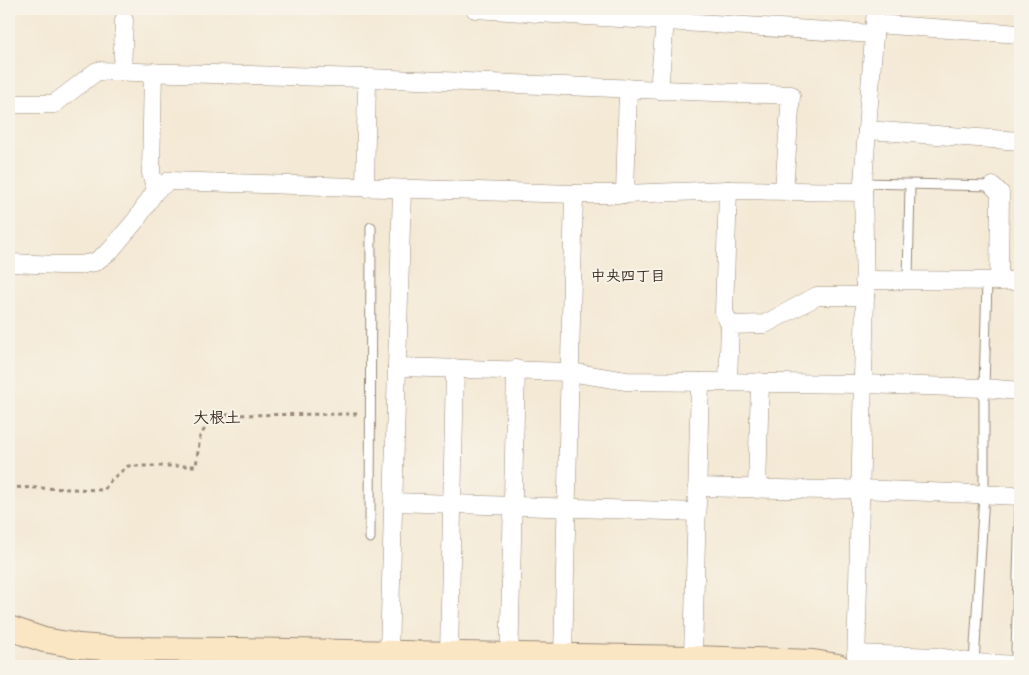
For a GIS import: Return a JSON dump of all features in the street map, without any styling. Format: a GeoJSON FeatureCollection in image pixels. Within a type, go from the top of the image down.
{"type":"FeatureCollection","features":[{"type":"Feature","properties":{"kind":"street"},"geometry":{"type":"LineString","coordinates":[[475,9],[566,12],[665,21],[875,22],[1020,34]]}},
{"type":"Feature","properties":{"kind":"street"},"geometry":{"type":"LineString","coordinates":[[122,72],[124,20]]}},
{"type":"Feature","properties":{"kind":"street"},"geometry":{"type":"LineString","coordinates":[[659,90],[665,21]]}},
{"type":"Feature","properties":{"kind":"street"},"geometry":{"type":"LineString","coordinates":[[850,662],[861,489],[864,288],[863,188],[875,22]]}},
{"type":"Feature","properties":{"kind":"street"},"geometry":{"type":"LineString","coordinates":[[9,104],[54,104],[97,71],[367,78],[791,95],[784,190]]}},
{"type":"Feature","properties":{"kind":"street"},"geometry":{"type":"LineString","coordinates":[[154,72],[150,173],[156,190]]}},
{"type":"Feature","properties":{"kind":"street"},"geometry":{"type":"LineString","coordinates":[[364,188],[367,78]]}},
{"type":"Feature","properties":{"kind":"street"},"geometry":{"type":"LineString","coordinates":[[625,194],[628,88]]}},
{"type":"Feature","properties":{"kind":"street"},"geometry":{"type":"LineString","coordinates":[[867,130],[1020,141]]}},
{"type":"Feature","properties":{"kind":"street"},"geometry":{"type":"LineString","coordinates":[[9,263],[80,265],[95,262],[110,251],[136,220],[156,190],[169,181],[402,190],[574,194],[863,188]]}},
{"type":"Feature","properties":{"kind":"street"},"geometry":{"type":"LineString","coordinates":[[993,186],[1000,193],[993,281]]}},
{"type":"Feature","properties":{"kind":"street"},"geometry":{"type":"LineString","coordinates":[[385,660],[393,502],[402,190]]}},
{"type":"Feature","properties":{"kind":"street"},"geometry":{"type":"LineString","coordinates":[[728,190],[724,312],[730,325],[728,381]]}},
{"type":"Feature","properties":{"kind":"street"},"geometry":{"type":"LineString","coordinates":[[563,656],[574,194]]}},
{"type":"Feature","properties":{"kind":"street"},"geometry":{"type":"LineString","coordinates":[[730,325],[765,324],[817,296],[908,280],[1020,281]]}},
{"type":"Feature","properties":{"kind":"street"},"geometry":{"type":"LineString","coordinates":[[397,367],[570,372],[626,381],[863,384],[1020,391]]}},
{"type":"Feature","properties":{"kind":"street"},"geometry":{"type":"LineString","coordinates":[[449,655],[455,368]]}},
{"type":"Feature","properties":{"kind":"street"},"geometry":{"type":"LineString","coordinates":[[508,661],[516,369]]}},
{"type":"Feature","properties":{"kind":"street"},"geometry":{"type":"LineString","coordinates":[[693,658],[700,382]]}},
{"type":"Feature","properties":{"kind":"street"},"geometry":{"type":"LineString","coordinates":[[758,489],[760,382]]}},
{"type":"Feature","properties":{"kind":"street"},"geometry":{"type":"LineString","coordinates":[[698,488],[861,489],[1020,496]]}},
{"type":"Feature","properties":{"kind":"street"},"geometry":{"type":"LineString","coordinates":[[393,502],[697,512]]}},
{"type":"Feature","properties":{"kind":"street"},"geometry":{"type":"LineString","coordinates":[[9,628],[44,640],[79,646],[234,658],[385,660],[449,655],[508,661],[563,656],[693,658],[764,663],[850,662],[937,656],[974,663],[1019,663]]}},
{"type":"Feature","properties":{"kind":"lane"},"geometry":{"type":"LineString","coordinates":[[863,188],[910,185],[993,186]]}},
{"type":"Feature","properties":{"kind":"lane"},"geometry":{"type":"LineString","coordinates":[[908,280],[910,185]]}},
{"type":"Feature","properties":{"kind":"lane"},"geometry":{"type":"LineString","coordinates":[[370,538],[371,227]]}},
{"type":"Feature","properties":{"kind":"lane"},"geometry":{"type":"LineString","coordinates":[[974,663],[984,494],[984,388],[993,281]]}},
{"type":"Feature","properties":{"kind":"lane"},"geometry":{"type":"LineString","coordinates":[[1019,663],[1020,500]]}},
{"type":"Feature","properties":{"kind":"path"},"geometry":{"type":"LineString","coordinates":[[9,487],[104,490],[111,480],[128,466],[196,466],[200,436],[214,415],[370,413]]}},
{"type":"Feature","properties":{"kind":"district","name":"中央四丁目"},"geometry":{"type":"Point","coordinates":[628,276]}},
{"type":"Feature","properties":{"kind":"district","name":"大根土"},"geometry":{"type":"Point","coordinates":[217,417]}}]}
